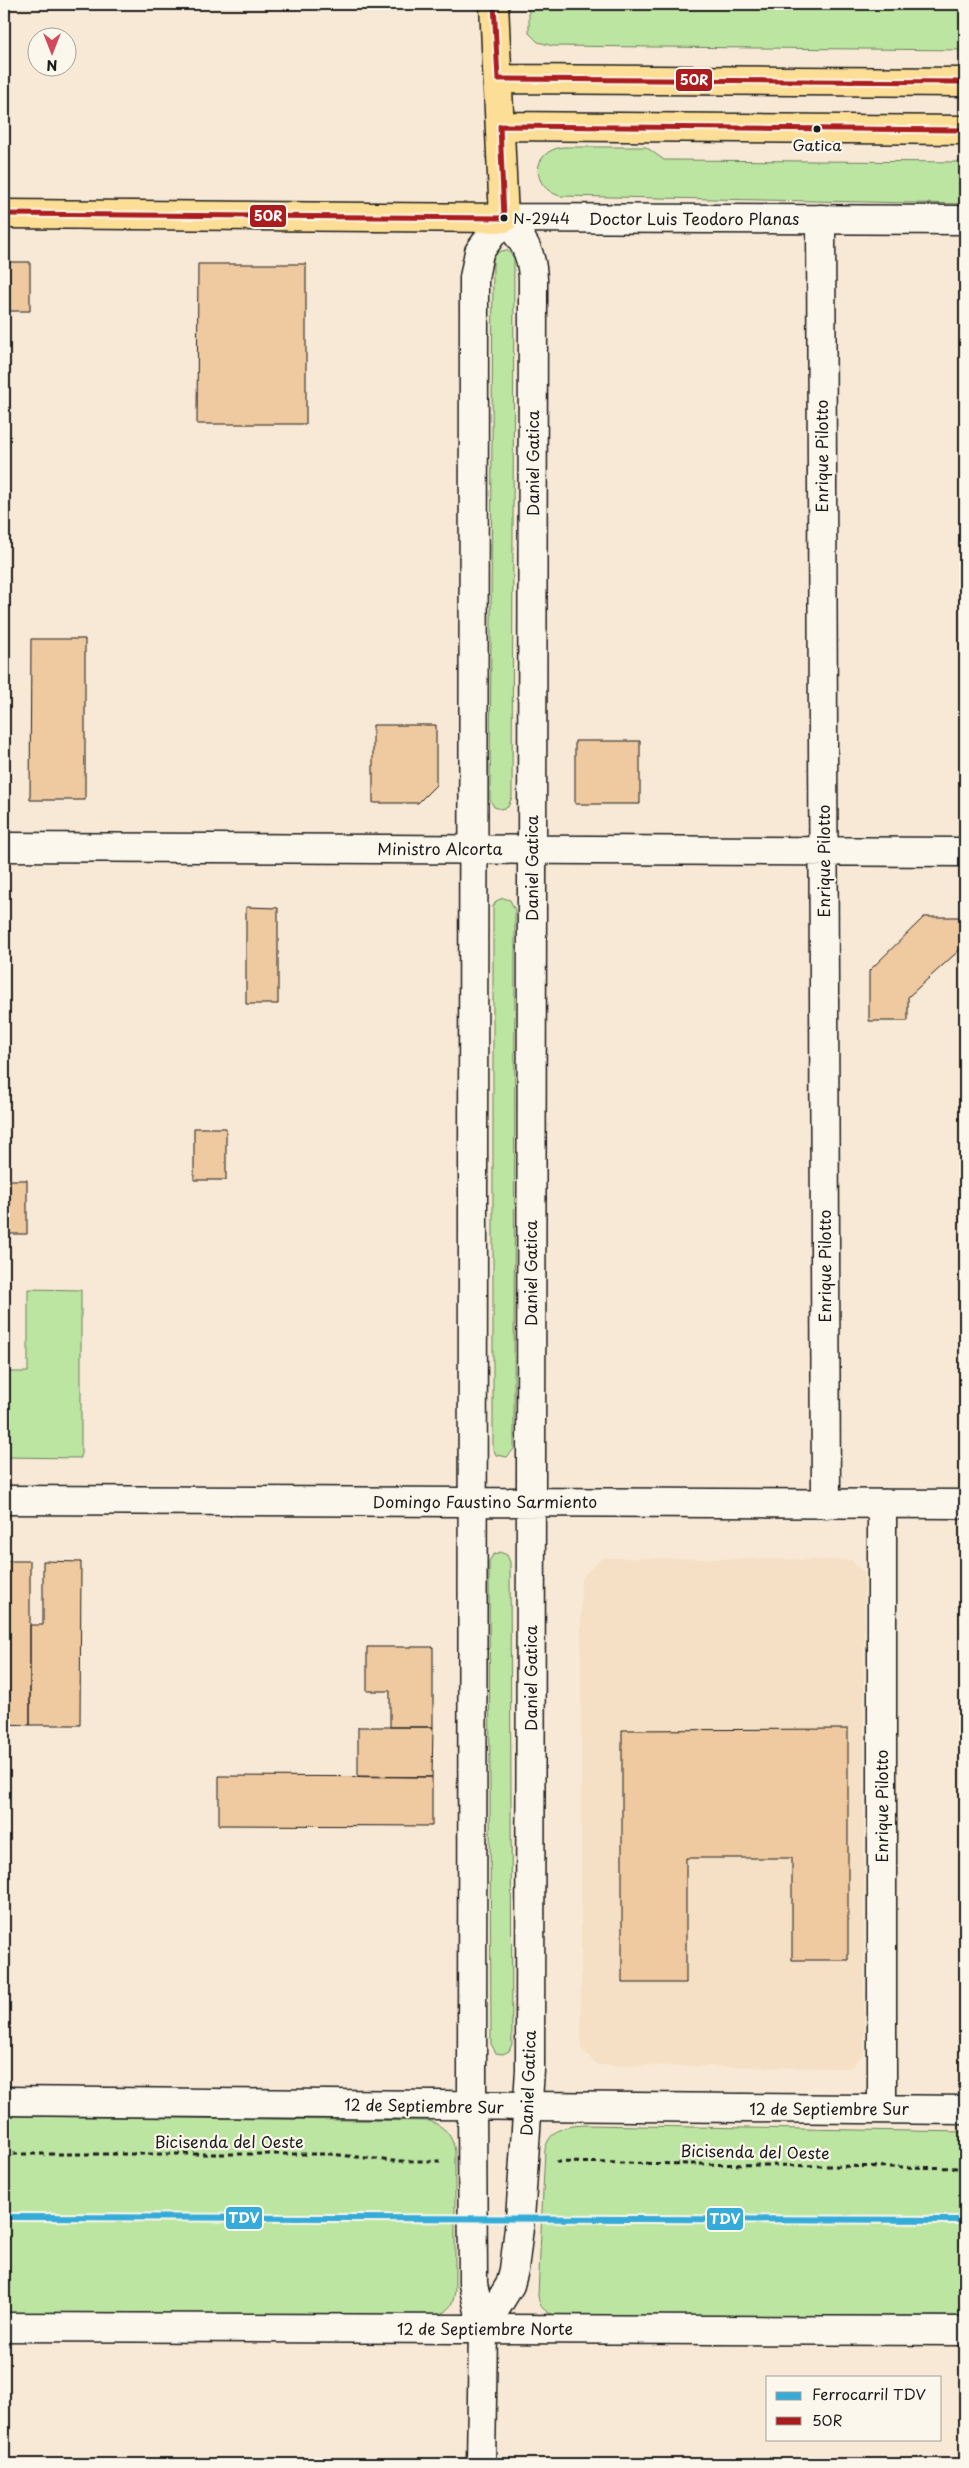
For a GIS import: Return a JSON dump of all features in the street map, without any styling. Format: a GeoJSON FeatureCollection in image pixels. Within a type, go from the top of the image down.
{"type":"FeatureCollection","features":[{"type":"Feature","properties":{"kind":"highway"},"geometry":{"type":"LineString","coordinates":[[494,4],[504,218]]}},
{"type":"Feature","properties":{"kind":"highway"},"geometry":{"type":"LineString","coordinates":[[498,79],[965,82]]}},
{"type":"Feature","properties":{"kind":"highway"},"geometry":{"type":"LineString","coordinates":[[500,126],[965,130]]}},
{"type":"Feature","properties":{"kind":"highway","name":"Doctor Luis Teodoro Planas"},"geometry":{"type":"LineString","coordinates":[[4,214],[504,218]]}},
{"type":"Feature","properties":{"kind":"main road","name":"Doctor Luis Teodoro Planas"},"geometry":{"type":"LineString","coordinates":[[504,218],[965,220]]}},
{"type":"Feature","properties":{"kind":"main road"},"geometry":{"type":"LineString","coordinates":[[481,2464],[483,2329],[473,2284],[472,2106],[474,278],[480,252],[504,218]]}},
{"type":"Feature","properties":{"kind":"main road","name":"Daniel Gatica"},"geometry":{"type":"LineString","coordinates":[[483,2329],[510,2285],[514,2270],[528,2107],[531,1502],[532,267],[525,242],[504,218]]}},
{"type":"Feature","properties":{"kind":"main road","name":"Enrique Pilotto"},"geometry":{"type":"LineString","coordinates":[[821,219],[826,1504]]}},
{"type":"Feature","properties":{"kind":"main road","name":"Ministro Alcorta"},"geometry":{"type":"LineString","coordinates":[[4,847],[965,852]]}},
{"type":"Feature","properties":{"kind":"main road","name":"Domingo Faustino Sarmiento"},"geometry":{"type":"LineString","coordinates":[[4,1500],[965,1504]]}},
{"type":"Feature","properties":{"kind":"main road","name":"Enrique Pilotto"},"geometry":{"type":"LineString","coordinates":[[882,1504],[882,2109]]}},
{"type":"Feature","properties":{"kind":"main road","name":"12 de Septiembre Sur"},"geometry":{"type":"LineString","coordinates":[[4,2101],[965,2110]]}},
{"type":"Feature","properties":{"kind":"main road","name":"12 de Septiembre Norte"},"geometry":{"type":"LineString","coordinates":[[4,2327],[965,2331]]}},
{"type":"Feature","properties":{"kind":"path","name":"Bicisenda del Oeste"},"geometry":{"type":"LineString","coordinates":[[4,2154],[331,2154],[392,2161],[446,2161]]}},
{"type":"Feature","properties":{"kind":"path","name":"Bicisenda del Oeste"},"geometry":{"type":"LineString","coordinates":[[554,2162],[965,2168]]}},
{"type":"Feature","properties":{"kind":"shaded area"},"geometry":{"type":"Polygon","coordinates":[[[602,1558],[851,1560],[864,1573],[864,2054],[850,2068],[597,2065],[581,2048],[581,1579],[602,1558]]]}},
{"type":"Feature","properties":{"kind":"green space"},"geometry":{"type":"Polygon","coordinates":[[[529,4],[965,4],[965,50],[553,46],[538,42],[529,33],[529,4]]]}},
{"type":"Feature","properties":{"kind":"green space"},"geometry":{"type":"Polygon","coordinates":[[[563,147],[646,147],[664,160],[965,162],[965,204],[560,196],[543,185],[539,178],[538,170],[540,162],[545,155],[552,150],[563,147]]]}},
{"type":"Feature","properties":{"kind":"green space"},"geometry":{"type":"Polygon","coordinates":[[[507,250],[514,258],[512,797],[508,807],[501,809],[494,807],[490,800],[493,259],[496,252],[507,250]]]}},
{"type":"Feature","properties":{"kind":"green space"},"geometry":{"type":"Polygon","coordinates":[[[503,898],[510,900],[515,910],[514,1449],[507,1457],[496,1455],[493,1448],[493,907],[496,901],[503,898]]]}},
{"type":"Feature","properties":{"kind":"green space"},"geometry":{"type":"Polygon","coordinates":[[[28,1289],[81,1290],[81,1458],[4,1457],[4,1372],[28,1372],[28,1289]]]}},
{"type":"Feature","properties":{"kind":"green space"},"geometry":{"type":"Polygon","coordinates":[[[500,1552],[507,1555],[510,1562],[512,2044],[509,2051],[503,2054],[496,2053],[491,2044],[489,1561],[493,1555],[500,1552]]]}},
{"type":"Feature","properties":{"kind":"green space"},"geometry":{"type":"Polygon","coordinates":[[[4,2116],[430,2121],[447,2132],[452,2140],[455,2151],[455,2289],[452,2303],[447,2310],[434,2316],[4,2313],[4,2116]]]}},
{"type":"Feature","properties":{"kind":"green space"},"geometry":{"type":"Polygon","coordinates":[[[585,2125],[965,2132],[965,2316],[557,2316],[549,2313],[541,2306],[538,2295],[545,2149],[555,2132],[566,2127],[585,2125]]]}},
{"type":"Feature","properties":{"kind":"building"},"geometry":{"type":"Polygon","coordinates":[[[4,262],[30,262],[30,311],[4,311],[4,262]]]}},
{"type":"Feature","properties":{"kind":"building"},"geometry":{"type":"Polygon","coordinates":[[[198,264],[306,264],[306,424],[197,424],[198,264]]]}},
{"type":"Feature","properties":{"kind":"building"},"geometry":{"type":"Polygon","coordinates":[[[31,639],[85,639],[85,800],[30,800],[31,639]]]}},
{"type":"Feature","properties":{"kind":"building"},"geometry":{"type":"Polygon","coordinates":[[[373,725],[436,725],[436,785],[418,803],[373,803],[373,725]]]}},
{"type":"Feature","properties":{"kind":"building"},"geometry":{"type":"Polygon","coordinates":[[[575,741],[640,741],[640,804],[575,804],[575,741]]]}},
{"type":"Feature","properties":{"kind":"building"},"geometry":{"type":"Polygon","coordinates":[[[246,907],[278,908],[278,1004],[246,1004],[246,907]]]}},
{"type":"Feature","properties":{"kind":"building"},"geometry":{"type":"Polygon","coordinates":[[[924,917],[965,917],[965,945],[908,997],[908,1021],[869,1021],[869,971],[924,917]]]}},
{"type":"Feature","properties":{"kind":"building"},"geometry":{"type":"Polygon","coordinates":[[[194,1128],[226,1128],[226,1180],[194,1180],[194,1128]]]}},
{"type":"Feature","properties":{"kind":"building"},"geometry":{"type":"Polygon","coordinates":[[[4,1180],[27,1180],[27,1234],[4,1234],[4,1180]]]}},
{"type":"Feature","properties":{"kind":"building"},"geometry":{"type":"Polygon","coordinates":[[[4,1561],[30,1561],[30,1725],[4,1724],[4,1561]]]}},
{"type":"Feature","properties":{"kind":"building"},"geometry":{"type":"Polygon","coordinates":[[[43,1561],[81,1562],[80,1725],[30,1725],[30,1625],[43,1625],[43,1561]]]}},
{"type":"Feature","properties":{"kind":"building"},"geometry":{"type":"Polygon","coordinates":[[[367,1647],[433,1647],[433,1727],[390,1727],[390,1691],[367,1691],[367,1647]]]}},
{"type":"Feature","properties":{"kind":"building"},"geometry":{"type":"Polygon","coordinates":[[[358,1727],[433,1727],[432,1777],[358,1776],[358,1727]]]}},
{"type":"Feature","properties":{"kind":"building"},"geometry":{"type":"Polygon","coordinates":[[[848,1729],[848,1960],[792,1960],[792,1858],[686,1858],[686,1983],[622,1983],[622,1730],[848,1729]]]}},
{"type":"Feature","properties":{"kind":"building"},"geometry":{"type":"Polygon","coordinates":[[[219,1776],[432,1777],[432,1826],[219,1825],[219,1776]]]}},
{"type":"Feature","properties":{"kind":"rail line","name":"TDV"},"geometry":{"type":"LineString","coordinates":[[4,2217],[965,2220]]}},
{"type":"Feature","properties":{"kind":"transit line","name":"50R"},"geometry":{"type":"LineString","coordinates":[[494,4],[498,79],[965,82]]}},
{"type":"Feature","properties":{"kind":"transit line","name":"50R"},"geometry":{"type":"LineString","coordinates":[[4,214],[504,218],[500,126],[965,130]]}},
{"type":"Feature","properties":{"kind":"place","name":"Gatica"},"geometry":{"type":"Point","coordinates":[817,129]}},
{"type":"Feature","properties":{"kind":"place","name":"N-2944"},"geometry":{"type":"Point","coordinates":[504,218]}}]}
